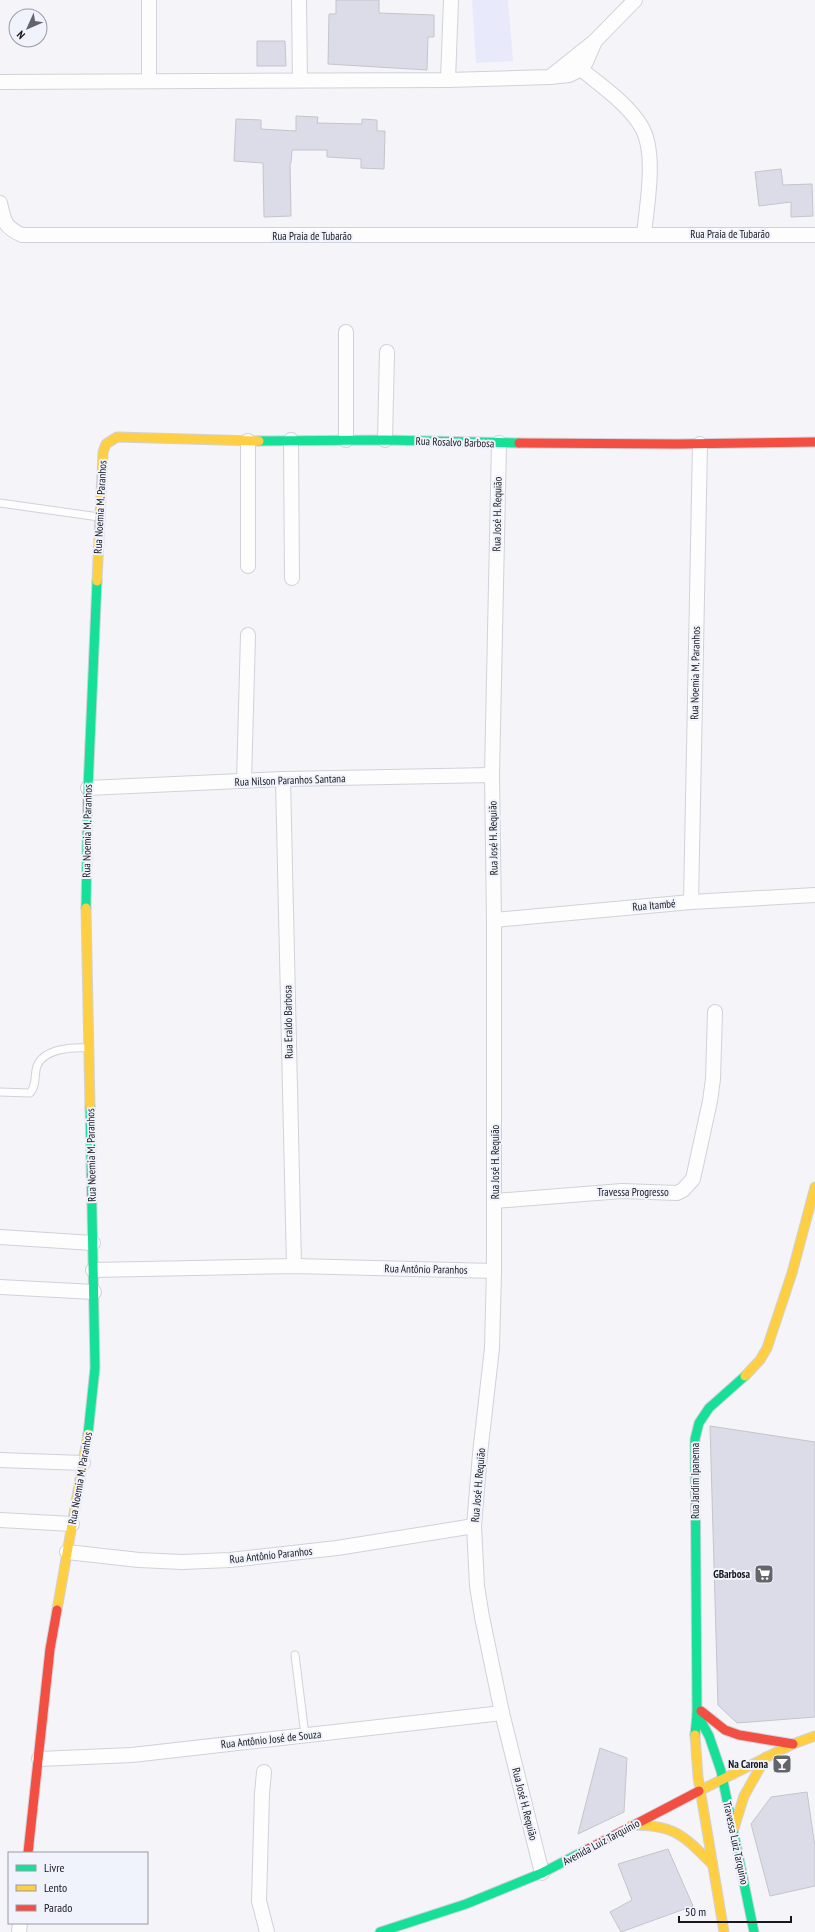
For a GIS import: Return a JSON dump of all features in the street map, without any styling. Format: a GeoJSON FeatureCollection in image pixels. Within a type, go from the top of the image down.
{"type":"FeatureCollection","features":[{"type":"Feature","properties":{"kind":"street"},"geometry":{"type":"LineString","coordinates":[[149,0],[149,81]]}},
{"type":"Feature","properties":{"kind":"street"},"geometry":{"type":"LineString","coordinates":[[299,0],[300,80]]}},
{"type":"Feature","properties":{"kind":"street"},"geometry":{"type":"LineString","coordinates":[[448,80],[451,0]]}},
{"type":"Feature","properties":{"kind":"street"},"geometry":{"type":"LineString","coordinates":[[550,77],[595,41],[635,0]]}},
{"type":"Feature","properties":{"kind":"street"},"geometry":{"type":"LineString","coordinates":[[0,82],[448,80],[550,77],[569,75],[581,69],[586,62],[595,41]]}},
{"type":"Feature","properties":{"kind":"street"},"geometry":{"type":"LineString","coordinates":[[581,69],[631,112],[642,126],[648,145],[650,162],[644,234]]}},
{"type":"Feature","properties":{"kind":"street","name":"Rua Praia de Tubarão"},"geometry":{"type":"LineString","coordinates":[[0,203],[5,223],[13,231],[22,236],[644,234],[815,235]]}},
{"type":"Feature","properties":{"kind":"street"},"geometry":{"type":"LineString","coordinates":[[346,332],[346,440]]}},
{"type":"Feature","properties":{"kind":"street"},"geometry":{"type":"LineString","coordinates":[[385,440],[387,352]]}},
{"type":"Feature","properties":{"kind":"street","name":"Rua Rosalvo Barbosa"},"geometry":{"type":"LineString","coordinates":[[103,452],[106,444],[117,437],[248,441],[385,440],[499,444],[700,444],[815,442]]}},
{"type":"Feature","properties":{"kind":"street"},"geometry":{"type":"LineString","coordinates":[[291,440],[292,578]]}},
{"type":"Feature","properties":{"kind":"street"},"geometry":{"type":"LineString","coordinates":[[248,441],[248,566]]}},
{"type":"Feature","properties":{"kind":"street","name":"Rua José H. Requião"},"geometry":{"type":"LineString","coordinates":[[499,444],[492,775],[494,920],[494,1271],[492,1348],[480,1454],[474,1526],[480,1601],[502,1713],[542,1873]]}},
{"type":"Feature","properties":{"kind":"street","name":"Rua Noemia M. Paranhos"},"geometry":{"type":"LineString","coordinates":[[691,902],[700,444]]}},
{"type":"Feature","properties":{"kind":"street","name":"Rua Noemia M. Paranhos"},"geometry":{"type":"LineString","coordinates":[[28,1852],[51,1642],[92,1409],[95,1368],[86,896],[88,788],[103,452]]}},
{"type":"Feature","properties":{"kind":"street"},"geometry":{"type":"LineString","coordinates":[[244,781],[248,635]]}},
{"type":"Feature","properties":{"kind":"street","name":"Rua Nilson Paranhos Santana"},"geometry":{"type":"LineString","coordinates":[[88,788],[283,779],[492,775]]}},
{"type":"Feature","properties":{"kind":"street","name":"Rua Eraldo Barbosa"},"geometry":{"type":"LineString","coordinates":[[283,779],[294,1266]]}},
{"type":"Feature","properties":{"kind":"street","name":"Rua Itambé"},"geometry":{"type":"LineString","coordinates":[[494,920],[691,902],[815,895]]}},
{"type":"Feature","properties":{"kind":"street","name":"Travessa Progresso"},"geometry":{"type":"LineString","coordinates":[[495,1201],[585,1193],[622,1191],[677,1192],[683,1190],[693,1179],[710,1101],[713,1079],[715,1012]]}},
{"type":"Feature","properties":{"kind":"street","name":"Rua Jardim Ipanema"},"geometry":{"type":"LineString","coordinates":[[700,1790],[694,1729],[696,1710],[695,1439],[699,1423],[708,1408],[749,1373],[760,1360],[767,1348],[792,1273],[815,1187]]}},
{"type":"Feature","properties":{"kind":"street"},"geometry":{"type":"LineString","coordinates":[[0,1237],[93,1243]]}},
{"type":"Feature","properties":{"kind":"street","name":"Rua Antônio Paranhos"},"geometry":{"type":"LineString","coordinates":[[93,1270],[294,1266],[494,1271]]}},
{"type":"Feature","properties":{"kind":"street"},"geometry":{"type":"LineString","coordinates":[[0,1287],[94,1292]]}},
{"type":"Feature","properties":{"kind":"street"},"geometry":{"type":"LineString","coordinates":[[0,1460],[83,1463]]}},
{"type":"Feature","properties":{"kind":"street"},"geometry":{"type":"LineString","coordinates":[[0,1520],[72,1524]]}},
{"type":"Feature","properties":{"kind":"street","name":"Rua Antônio Paranhos"},"geometry":{"type":"LineString","coordinates":[[67,1552],[139,1560],[182,1562],[230,1560],[337,1548],[474,1526]]}},
{"type":"Feature","properties":{"kind":"street"},"geometry":{"type":"LineString","coordinates":[[696,1710],[726,1730],[739,1734],[793,1744]]}},
{"type":"Feature","properties":{"kind":"street"},"geometry":{"type":"LineString","coordinates":[[696,1710],[709,1733],[723,1778]]}},
{"type":"Feature","properties":{"kind":"street","name":"Rua Antônio José de Souza"},"geometry":{"type":"LineString","coordinates":[[39,1759],[132,1755],[502,1713]]}},
{"type":"Feature","properties":{"kind":"street","name":"Avenida Luiz Tarquínio"},"geometry":{"type":"LineString","coordinates":[[380,1932],[466,1904],[542,1873],[723,1778],[793,1744],[815,1736]]}},
{"type":"Feature","properties":{"kind":"street"},"geometry":{"type":"LineString","coordinates":[[734,1828],[744,1796],[766,1757]]}},
{"type":"Feature","properties":{"kind":"street"},"geometry":{"type":"LineString","coordinates":[[264,1772],[259,1901],[267,1932]]}},
{"type":"Feature","properties":{"kind":"street","name":"Travessa Luiz Tarquino"},"geometry":{"type":"LineString","coordinates":[[723,1778],[754,1932]]}},
{"type":"Feature","properties":{"kind":"street"},"geometry":{"type":"LineString","coordinates":[[700,1790],[724,1932]]}},
{"type":"Feature","properties":{"kind":"street"},"geometry":{"type":"LineString","coordinates":[[632,1825],[663,1827],[675,1831],[690,1841],[712,1864]]}},
{"type":"Feature","properties":{"kind":"lane"},"geometry":{"type":"LineString","coordinates":[[0,503],[100,517]]}},
{"type":"Feature","properties":{"kind":"lane"},"geometry":{"type":"LineString","coordinates":[[0,1092],[30,1093],[34,1088],[38,1064],[44,1058],[52,1053],[70,1047],[89,1048]]}},
{"type":"Feature","properties":{"kind":"lane"},"geometry":{"type":"LineString","coordinates":[[295,1654],[305,1735]]}},
{"type":"Feature","properties":{"kind":"shaded area"},"geometry":{"type":"Polygon","coordinates":[[[472,0],[508,0],[513,61],[476,63],[472,0]]]}},
{"type":"Feature","properties":{"kind":"building"},"geometry":{"type":"Polygon","coordinates":[[[336,0],[379,0],[379,13],[434,15],[434,37],[428,37],[427,70],[328,64],[329,14],[336,14],[336,0]]]}},
{"type":"Feature","properties":{"kind":"building"},"geometry":{"type":"Polygon","coordinates":[[[257,41],[285,41],[286,66],[257,66],[257,41]]]}},
{"type":"Feature","properties":{"kind":"building"},"geometry":{"type":"Polygon","coordinates":[[[296,116],[318,117],[317,123],[362,124],[362,119],[377,120],[377,131],[385,131],[384,169],[361,168],[361,159],[327,157],[327,150],[292,150],[290,163],[291,216],[264,217],[263,163],[234,161],[236,119],[261,120],[261,129],[296,131],[296,116]]]}},
{"type":"Feature","properties":{"kind":"building"},"geometry":{"type":"Polygon","coordinates":[[[781,169],[783,185],[812,184],[813,216],[791,217],[791,202],[759,206],[755,172],[781,169]]]}},
{"type":"Feature","properties":{"kind":"building","name":"GBarbosa"},"geometry":{"type":"Polygon","coordinates":[[[710,1426],[815,1442],[815,1717],[737,1723],[718,1705],[710,1426]]]}},
{"type":"Feature","properties":{"kind":"building"},"geometry":{"type":"Polygon","coordinates":[[[600,1748],[627,1758],[624,1812],[578,1834],[600,1748]]]}},
{"type":"Feature","properties":{"kind":"building"},"geometry":{"type":"Polygon","coordinates":[[[807,1792],[815,1847],[815,1886],[770,1896],[751,1824],[771,1797],[807,1792]]]}},
{"type":"Feature","properties":{"kind":"building"},"geometry":{"type":"Polygon","coordinates":[[[668,1849],[693,1906],[621,1932],[610,1912],[632,1900],[618,1864],[668,1849]]]}},
{"type":"Feature","properties":{"kind":"traffic: fast"},"geometry":{"type":"LineString","coordinates":[[259,441],[385,440],[519,443]]}},
{"type":"Feature","properties":{"kind":"traffic: fast"},"geometry":{"type":"LineString","coordinates":[[86,908],[88,788],[97,581]]}},
{"type":"Feature","properties":{"kind":"traffic: fast"},"geometry":{"type":"LineString","coordinates":[[88,1434],[95,1368],[90,1106]]}},
{"type":"Feature","properties":{"kind":"traffic: fast"},"geometry":{"type":"LineString","coordinates":[[695,1735],[697,1714],[695,1439],[699,1423],[709,1408],[745,1376]]}},
{"type":"Feature","properties":{"kind":"traffic: fast"},"geometry":{"type":"LineString","coordinates":[[697,1714],[709,1736],[721,1771],[754,1932]]}},
{"type":"Feature","properties":{"kind":"traffic: fast"},"geometry":{"type":"LineString","coordinates":[[380,1932],[466,1904],[542,1873],[588,1849]]}},
{"type":"Feature","properties":{"kind":"traffic: slow"},"geometry":{"type":"LineString","coordinates":[[97,581],[103,452],[106,444],[117,437],[259,441]]}},
{"type":"Feature","properties":{"kind":"traffic: slow"},"geometry":{"type":"LineString","coordinates":[[86,908],[90,1106]]}},
{"type":"Feature","properties":{"kind":"traffic: slow"},"geometry":{"type":"LineString","coordinates":[[745,1376],[760,1360],[767,1348],[792,1273],[815,1187]]}},
{"type":"Feature","properties":{"kind":"traffic: slow"},"geometry":{"type":"LineString","coordinates":[[57,1610],[88,1434]]}},
{"type":"Feature","properties":{"kind":"traffic: slow"},"geometry":{"type":"LineString","coordinates":[[695,1735],[698,1777],[724,1932]]}},
{"type":"Feature","properties":{"kind":"traffic: slow"},"geometry":{"type":"LineString","coordinates":[[699,1791],[793,1744],[815,1736]]}},
{"type":"Feature","properties":{"kind":"traffic: slow"},"geometry":{"type":"LineString","coordinates":[[734,1828],[744,1796],[766,1757]]}},
{"type":"Feature","properties":{"kind":"traffic: slow"},"geometry":{"type":"LineString","coordinates":[[632,1825],[647,1825],[669,1830],[685,1839],[712,1864]]}},
{"type":"Feature","properties":{"kind":"traffic: jam"},"geometry":{"type":"LineString","coordinates":[[519,443],[678,444],[815,442]]}},
{"type":"Feature","properties":{"kind":"traffic: jam"},"geometry":{"type":"LineString","coordinates":[[28,1852],[50,1649],[57,1610]]}},
{"type":"Feature","properties":{"kind":"traffic: jam"},"geometry":{"type":"LineString","coordinates":[[701,1711],[725,1730],[739,1735],[793,1744]]}},
{"type":"Feature","properties":{"kind":"traffic: jam"},"geometry":{"type":"LineString","coordinates":[[588,1849],[699,1791]]}},
{"type":"Feature","properties":{"kind":"place","name":"GBarbosa"},"geometry":{"type":"Point","coordinates":[764,1574]}},
{"type":"Feature","properties":{"kind":"place","name":"Na Carona"},"geometry":{"type":"Point","coordinates":[782,1764]}}]}
